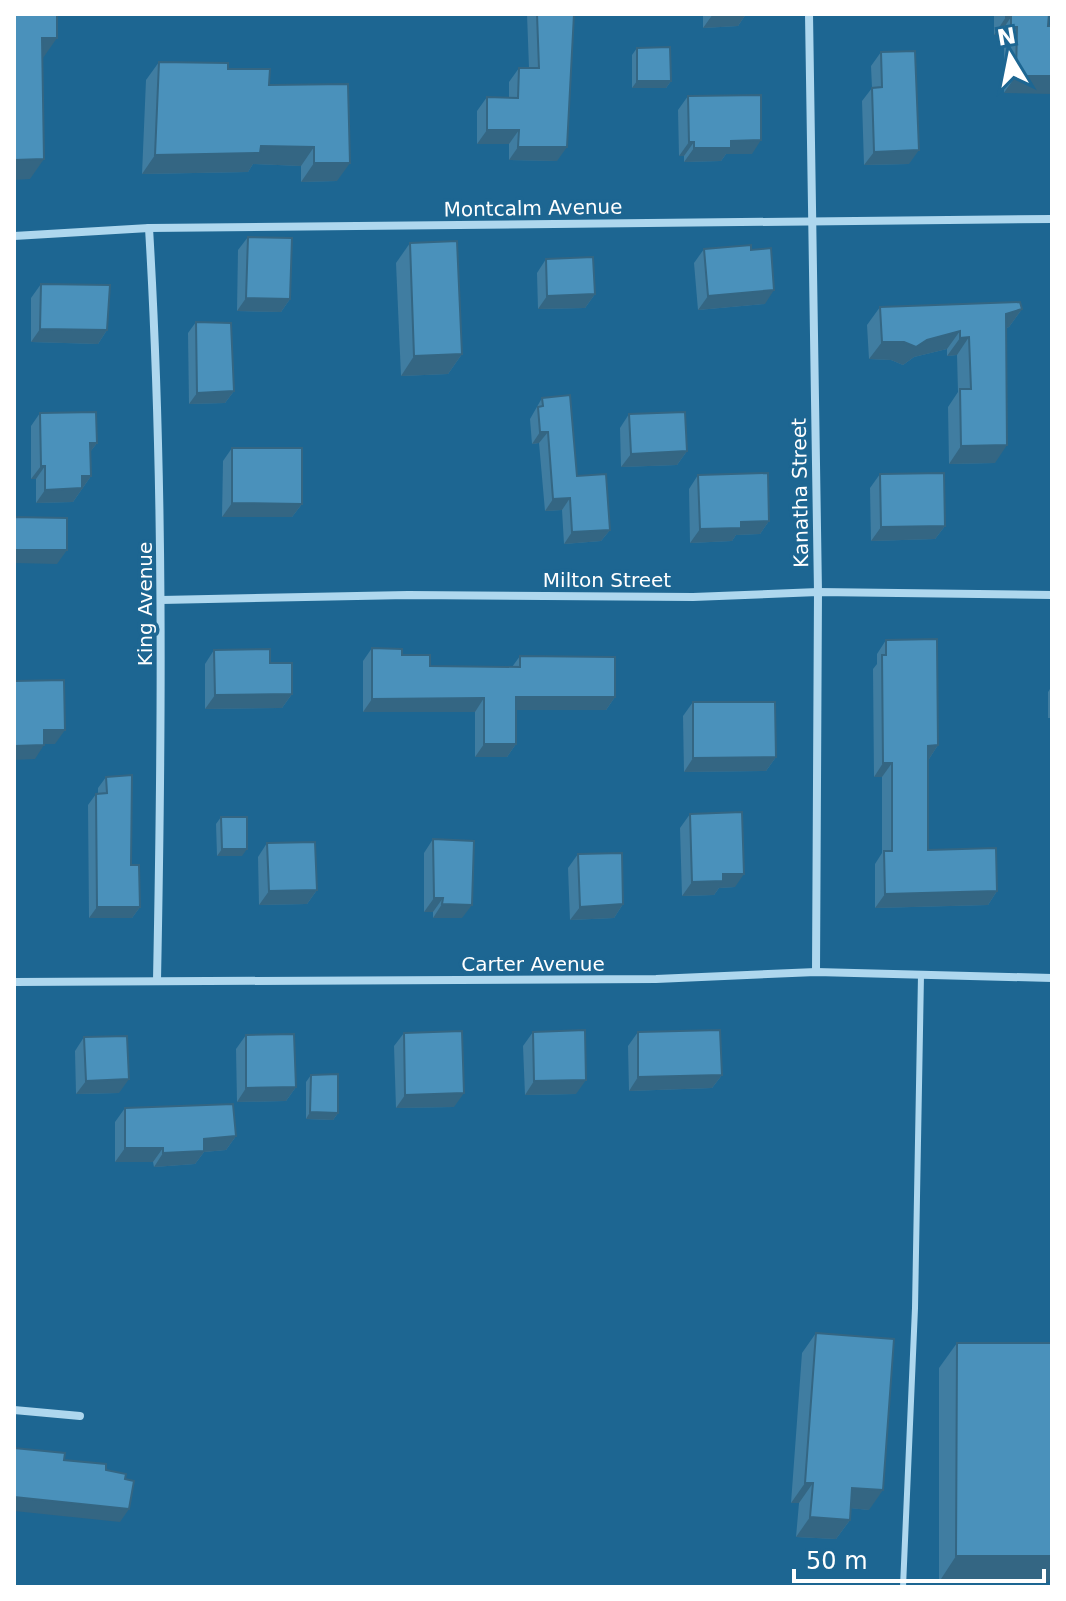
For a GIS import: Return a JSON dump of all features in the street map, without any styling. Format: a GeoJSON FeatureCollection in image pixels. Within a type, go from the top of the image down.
{"type":"FeatureCollection","features":[{"type":"Feature","properties":{"kind":"street","name":"Kanatha Street"},"geometry":{"type":"LineString","coordinates":[[809,14],[818,592],[816,972]]}},
{"type":"Feature","properties":{"kind":"street","name":"Montcalm Avenue"},"geometry":{"type":"LineString","coordinates":[[14,236],[149,228],[810,219],[1052,219]]}},
{"type":"Feature","properties":{"kind":"street","name":"King Avenue"},"geometry":{"type":"LineString","coordinates":[[149,228],[160,408],[157,980]]}},
{"type":"Feature","properties":{"kind":"street","name":"Milton Street"},"geometry":{"type":"LineString","coordinates":[[161,600],[408,595],[693,597],[818,592],[1052,595]]}},
{"type":"Feature","properties":{"kind":"street","name":"Carter Avenue"},"geometry":{"type":"LineString","coordinates":[[14,982],[656,979],[816,972],[1052,978]]}},
{"type":"Feature","properties":{"kind":"street"},"geometry":{"type":"LineString","coordinates":[[14,1410],[80,1416]]}},
{"type":"Feature","properties":{"kind":"lane"},"geometry":{"type":"LineString","coordinates":[[903,1587],[915,1308],[921,975]]}},
{"type":"Feature","properties":{"kind":"building"},"geometry":{"type":"Polygon","coordinates":[[[14,14],[57,14],[57,38],[42,38],[44,159],[14,160],[14,14]]]}},
{"type":"Feature","properties":{"kind":"building"},"geometry":{"type":"Polygon","coordinates":[[[537,14],[574,14],[567,147],[518,147],[519,130],[487,130],[487,97],[518,98],[519,68],[539,68],[537,14]]]}},
{"type":"Feature","properties":{"kind":"building"},"geometry":{"type":"Polygon","coordinates":[[[1006,14],[1049,14],[1048,26],[1052,26],[1052,76],[1016,76],[1017,27],[1011,27],[1011,17],[1006,17],[1006,14]]]}},
{"type":"Feature","properties":{"kind":"building"},"geometry":{"type":"Polygon","coordinates":[[[670,47],[671,81],[637,81],[637,48],[670,47]]]}},
{"type":"Feature","properties":{"kind":"building"},"geometry":{"type":"Polygon","coordinates":[[[915,51],[919,150],[874,152],[872,88],[882,87],[881,52],[915,51]]]}},
{"type":"Feature","properties":{"kind":"building"},"geometry":{"type":"Polygon","coordinates":[[[159,62],[228,63],[228,69],[270,69],[269,85],[348,84],[350,163],[314,163],[314,147],[261,146],[260,153],[155,155],[159,62]]]}},
{"type":"Feature","properties":{"kind":"building"},"geometry":{"type":"Polygon","coordinates":[[[761,95],[761,140],[731,141],[731,148],[694,148],[694,142],[689,142],[688,96],[761,95]]]}},
{"type":"Feature","properties":{"kind":"building"},"geometry":{"type":"Polygon","coordinates":[[[248,237],[292,238],[290,299],[246,298],[248,237]]]}},
{"type":"Feature","properties":{"kind":"building"},"geometry":{"type":"Polygon","coordinates":[[[457,241],[462,354],[414,356],[410,243],[457,241]]]}},
{"type":"Feature","properties":{"kind":"building"},"geometry":{"type":"Polygon","coordinates":[[[751,245],[751,250],[771,248],[774,290],[708,296],[704,249],[751,245]]]}},
{"type":"Feature","properties":{"kind":"building"},"geometry":{"type":"Polygon","coordinates":[[[593,257],[595,294],[547,296],[546,259],[593,257]]]}},
{"type":"Feature","properties":{"kind":"building"},"geometry":{"type":"Polygon","coordinates":[[[41,284],[110,285],[107,330],[40,329],[41,284]]]}},
{"type":"Feature","properties":{"kind":"building"},"geometry":{"type":"Polygon","coordinates":[[[1020,302],[1022,309],[1006,314],[1007,445],[961,446],[960,389],[971,389],[969,337],[960,338],[960,331],[927,340],[916,347],[904,342],[882,342],[880,307],[1020,302]]]}},
{"type":"Feature","properties":{"kind":"building"},"geometry":{"type":"Polygon","coordinates":[[[196,322],[231,323],[234,391],[197,393],[196,322]]]}},
{"type":"Feature","properties":{"kind":"building"},"geometry":{"type":"Polygon","coordinates":[[[570,395],[577,476],[606,474],[610,530],[572,532],[570,498],[553,499],[548,432],[540,432],[538,407],[543,406],[542,398],[570,395]]]}},
{"type":"Feature","properties":{"kind":"building"},"geometry":{"type":"Polygon","coordinates":[[[96,412],[97,443],[90,443],[91,476],[82,476],[82,488],[45,490],[45,466],[41,466],[40,413],[96,412]]]}},
{"type":"Feature","properties":{"kind":"building"},"geometry":{"type":"Polygon","coordinates":[[[685,412],[687,451],[631,454],[629,414],[685,412]]]}},
{"type":"Feature","properties":{"kind":"building"},"geometry":{"type":"Polygon","coordinates":[[[232,448],[302,448],[302,504],[232,503],[232,448]]]}},
{"type":"Feature","properties":{"kind":"building"},"geometry":{"type":"Polygon","coordinates":[[[768,473],[769,521],[741,522],[741,528],[700,529],[698,475],[768,473]]]}},
{"type":"Feature","properties":{"kind":"building"},"geometry":{"type":"Polygon","coordinates":[[[944,473],[945,526],[881,527],[880,474],[944,473]]]}},
{"type":"Feature","properties":{"kind":"building"},"geometry":{"type":"Polygon","coordinates":[[[14,517],[67,518],[67,550],[14,550],[14,517]]]}},
{"type":"Feature","properties":{"kind":"building"},"geometry":{"type":"Polygon","coordinates":[[[937,639],[938,745],[928,746],[928,850],[996,848],[997,891],[885,894],[884,851],[892,851],[892,763],[883,763],[882,655],[886,655],[886,640],[937,639]]]}},
{"type":"Feature","properties":{"kind":"building"},"geometry":{"type":"Polygon","coordinates":[[[372,648],[402,649],[402,655],[430,655],[430,666],[520,667],[520,656],[615,657],[615,697],[516,697],[516,744],[484,744],[484,698],[372,699],[372,648]]]}},
{"type":"Feature","properties":{"kind":"building"},"geometry":{"type":"Polygon","coordinates":[[[270,649],[270,663],[292,663],[292,694],[215,695],[214,650],[270,649]]]}},
{"type":"Feature","properties":{"kind":"building"},"geometry":{"type":"Polygon","coordinates":[[[64,680],[65,730],[44,730],[44,745],[14,746],[14,681],[64,680]]]}},
{"type":"Feature","properties":{"kind":"building"},"geometry":{"type":"Polygon","coordinates":[[[693,702],[775,702],[776,757],[693,758],[693,702]]]}},
{"type":"Feature","properties":{"kind":"building"},"geometry":{"type":"Polygon","coordinates":[[[132,775],[131,865],[139,865],[140,907],[97,907],[96,794],[107,793],[106,777],[132,775]]]}},
{"type":"Feature","properties":{"kind":"building"},"geometry":{"type":"Polygon","coordinates":[[[742,812],[744,874],[723,874],[723,881],[692,882],[690,814],[742,812]]]}},
{"type":"Feature","properties":{"kind":"building"},"geometry":{"type":"Polygon","coordinates":[[[221,817],[247,817],[247,849],[222,849],[221,817]]]}},
{"type":"Feature","properties":{"kind":"building"},"geometry":{"type":"Polygon","coordinates":[[[433,839],[474,841],[472,905],[442,904],[443,898],[434,898],[433,839]]]}},
{"type":"Feature","properties":{"kind":"building"},"geometry":{"type":"Polygon","coordinates":[[[315,842],[317,890],[269,891],[267,843],[315,842]]]}},
{"type":"Feature","properties":{"kind":"building"},"geometry":{"type":"Polygon","coordinates":[[[622,853],[623,904],[580,907],[578,854],[622,853]]]}},
{"type":"Feature","properties":{"kind":"building"},"geometry":{"type":"Polygon","coordinates":[[[585,1030],[586,1080],[534,1081],[533,1032],[585,1030]]]}},
{"type":"Feature","properties":{"kind":"building"},"geometry":{"type":"Polygon","coordinates":[[[720,1030],[722,1075],[638,1077],[638,1032],[720,1030]]]}},
{"type":"Feature","properties":{"kind":"building"},"geometry":{"type":"Polygon","coordinates":[[[462,1031],[464,1093],[405,1095],[404,1033],[462,1031]]]}},
{"type":"Feature","properties":{"kind":"building"},"geometry":{"type":"Polygon","coordinates":[[[294,1034],[296,1087],[246,1088],[246,1035],[294,1034]]]}},
{"type":"Feature","properties":{"kind":"building"},"geometry":{"type":"Polygon","coordinates":[[[127,1036],[129,1079],[86,1081],[84,1037],[127,1036]]]}},
{"type":"Feature","properties":{"kind":"building"},"geometry":{"type":"Polygon","coordinates":[[[338,1074],[338,1113],[310,1112],[311,1075],[338,1074]]]}},
{"type":"Feature","properties":{"kind":"building"},"geometry":{"type":"Polygon","coordinates":[[[233,1104],[236,1136],[204,1139],[204,1151],[163,1153],[163,1148],[125,1148],[125,1108],[233,1104]]]}},
{"type":"Feature","properties":{"kind":"building"},"geometry":{"type":"Polygon","coordinates":[[[816,1333],[894,1339],[883,1490],[852,1488],[850,1520],[810,1517],[813,1483],[805,1483],[816,1333]]]}},
{"type":"Feature","properties":{"kind":"building"},"geometry":{"type":"Polygon","coordinates":[[[957,1343],[1052,1343],[1052,1556],[956,1556],[957,1343]]]}},
{"type":"Feature","properties":{"kind":"building"},"geometry":{"type":"Polygon","coordinates":[[[14,1448],[65,1453],[64,1460],[106,1464],[106,1470],[126,1474],[125,1479],[134,1481],[129,1509],[14,1497],[14,1448]]]}}]}
